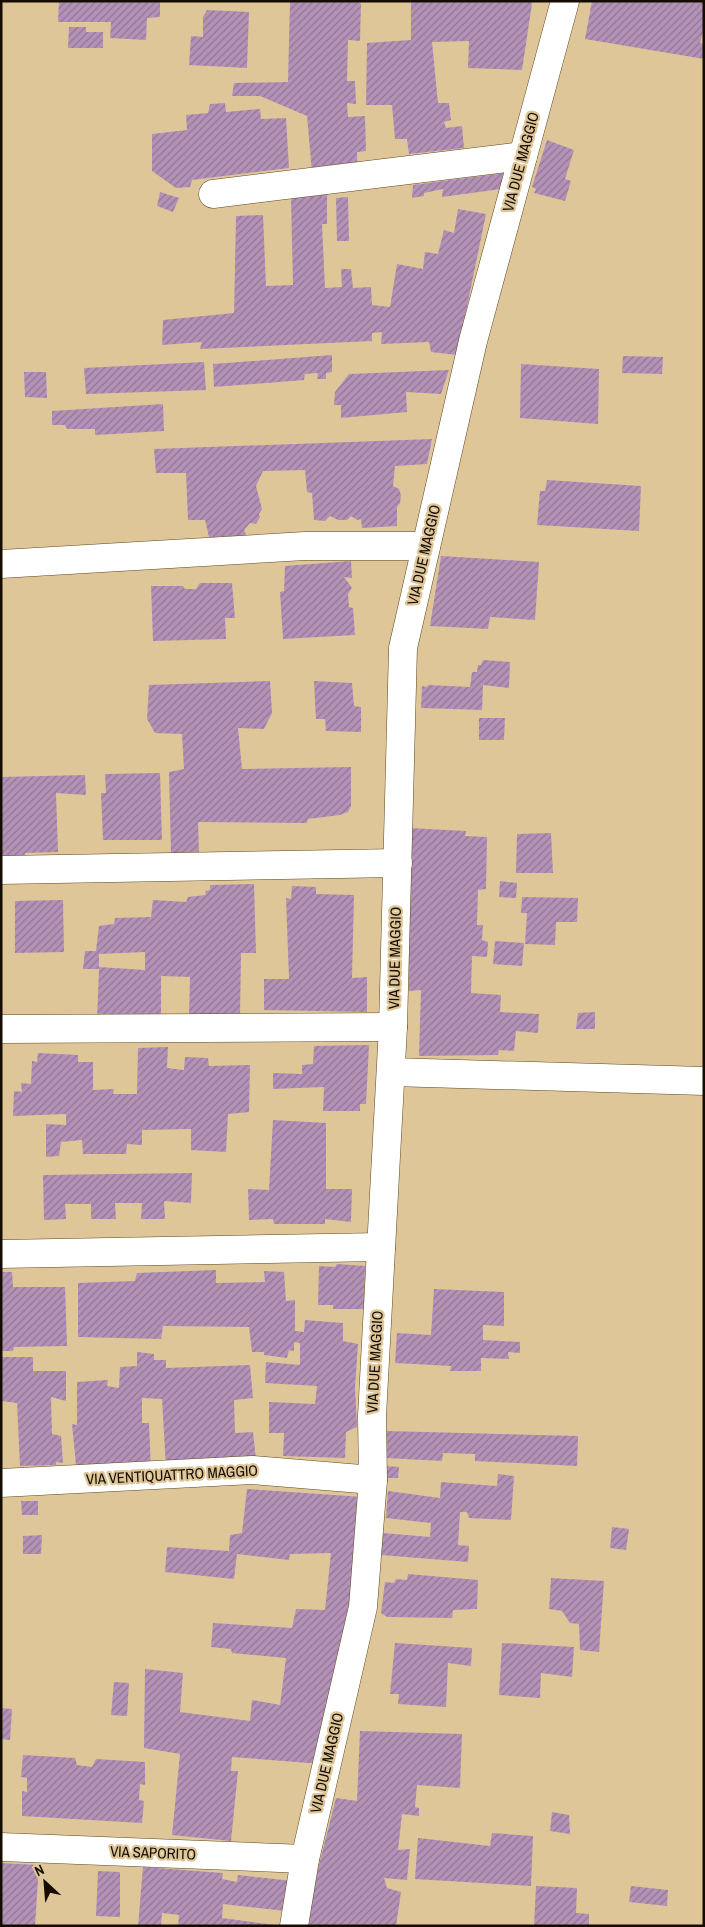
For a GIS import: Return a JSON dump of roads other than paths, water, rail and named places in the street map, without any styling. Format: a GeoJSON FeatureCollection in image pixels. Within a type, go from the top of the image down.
{"type":"FeatureCollection","features":[{"type":"Feature","properties":{"kind":"street","name":"VIA DUE MAGGIO"},"geometry":{"type":"LineString","coordinates":[[294,1926],[305,1859],[363,1607],[373,1480],[372,1416],[394,1027],[403,648],[473,341],[565,1]]}},
{"type":"Feature","properties":{"kind":"street"},"geometry":{"type":"LineString","coordinates":[[214,194],[523,156]]}},
{"type":"Feature","properties":{"kind":"street"},"geometry":{"type":"LineString","coordinates":[[1,564],[305,546],[426,546]]}},
{"type":"Feature","properties":{"kind":"street"},"geometry":{"type":"LineString","coordinates":[[1,870],[398,863]]}},
{"type":"Feature","properties":{"kind":"street"},"geometry":{"type":"LineString","coordinates":[[1,1029],[394,1027]]}},
{"type":"Feature","properties":{"kind":"street"},"geometry":{"type":"LineString","coordinates":[[391,1072],[704,1081]]}},
{"type":"Feature","properties":{"kind":"street"},"geometry":{"type":"LineString","coordinates":[[1,1254],[381,1247]]}},
{"type":"Feature","properties":{"kind":"street","name":"VIA VENTIQUATTRO MAGGIO"},"geometry":{"type":"LineString","coordinates":[[1,1484],[252,1470],[373,1480]]}},
{"type":"Feature","properties":{"kind":"street","name":"VIA SAPORITO"},"geometry":{"type":"LineString","coordinates":[[1,1847],[305,1859]]}}]}
